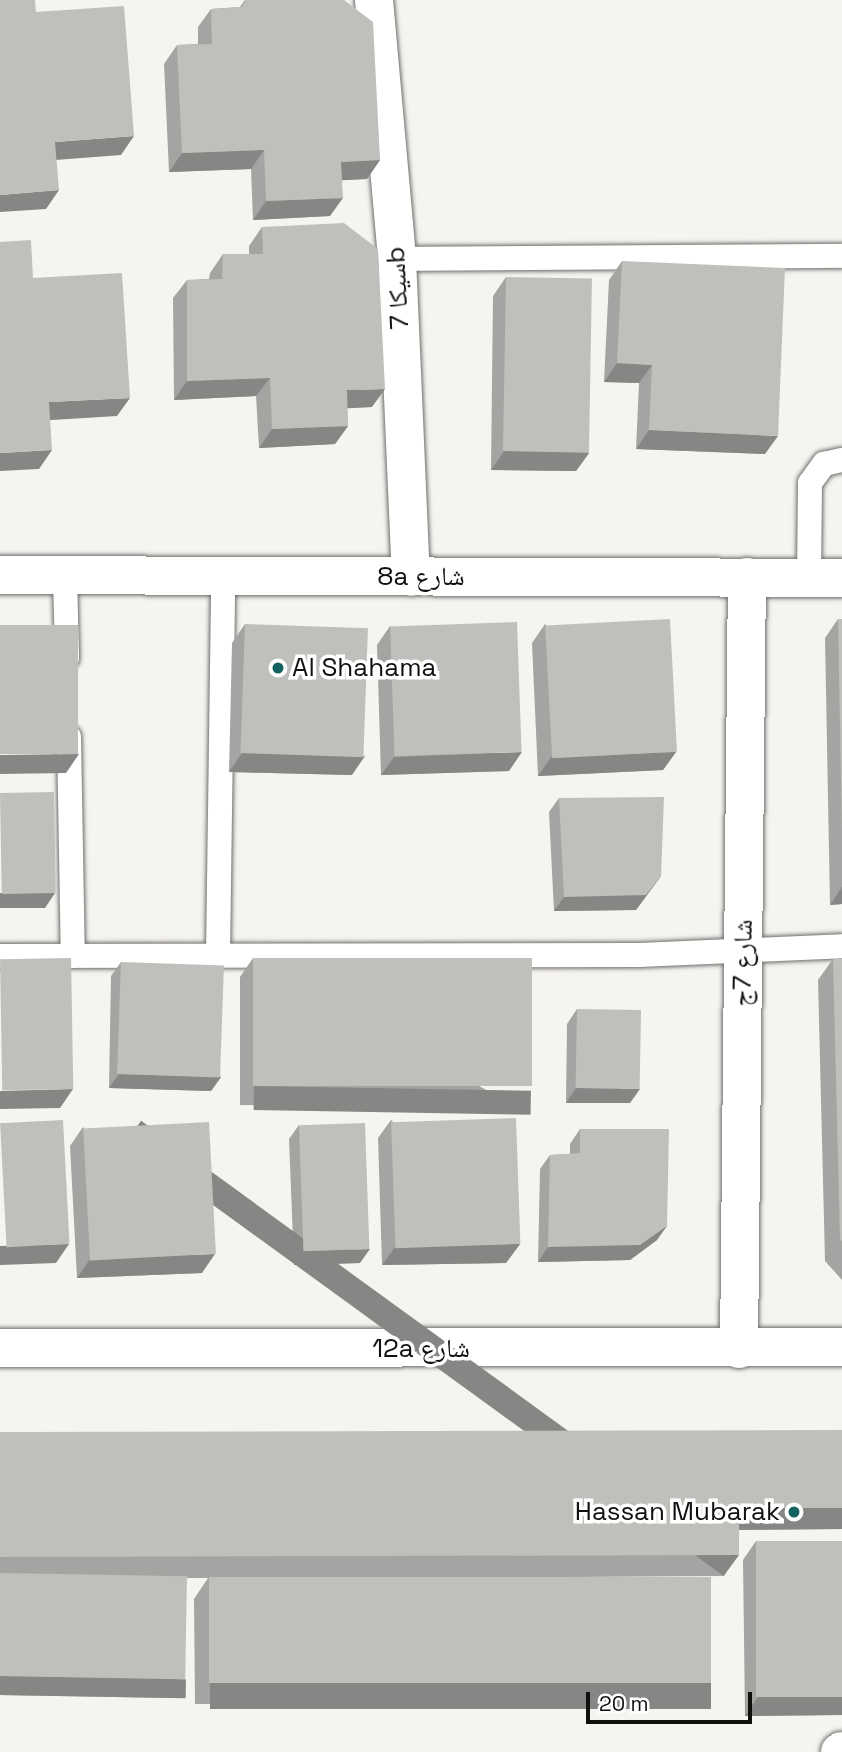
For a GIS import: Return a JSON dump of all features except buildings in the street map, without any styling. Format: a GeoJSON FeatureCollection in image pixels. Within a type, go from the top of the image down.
{"type":"FeatureCollection","features":[{"type":"Feature","properties":{"kind":"street","name":"سيكا 7b"},"geometry":{"type":"LineString","coordinates":[[373,0],[397,259],[411,577]]}},
{"type":"Feature","properties":{"kind":"street","name":"8a شارع"},"geometry":{"type":"LineString","coordinates":[[0,575],[825,578]]}},
{"type":"Feature","properties":{"kind":"street","name":"شارع 7ج"},"geometry":{"type":"LineString","coordinates":[[738,1349],[747,577]]}},
{"type":"Feature","properties":{"kind":"street","name":"12a شارع"},"geometry":{"type":"LineString","coordinates":[[0,1348],[842,1347]]}},
{"type":"Feature","properties":{"kind":"lane"},"geometry":{"type":"LineString","coordinates":[[397,259],[842,256]]}},
{"type":"Feature","properties":{"kind":"lane"},"geometry":{"type":"LineString","coordinates":[[825,578],[810,483],[824,464],[842,460]]}},
{"type":"Feature","properties":{"kind":"lane"},"geometry":{"type":"LineString","coordinates":[[65,575],[68,684]]}},
{"type":"Feature","properties":{"kind":"lane"},"geometry":{"type":"LineString","coordinates":[[218,955],[223,576]]}},
{"type":"Feature","properties":{"kind":"lane"},"geometry":{"type":"LineString","coordinates":[[68,711],[73,956]]}},
{"type":"Feature","properties":{"kind":"lane"},"geometry":{"type":"LineString","coordinates":[[0,956],[639,955],[743,948],[842,946]]}},
{"type":"Feature","properties":{"kind":"place","name":"Al Shahama"},"geometry":{"type":"Point","coordinates":[278,668]}},
{"type":"Feature","properties":{"kind":"place","name":"Hassan Mubarak"},"geometry":{"type":"Point","coordinates":[794,1512]}}]}
